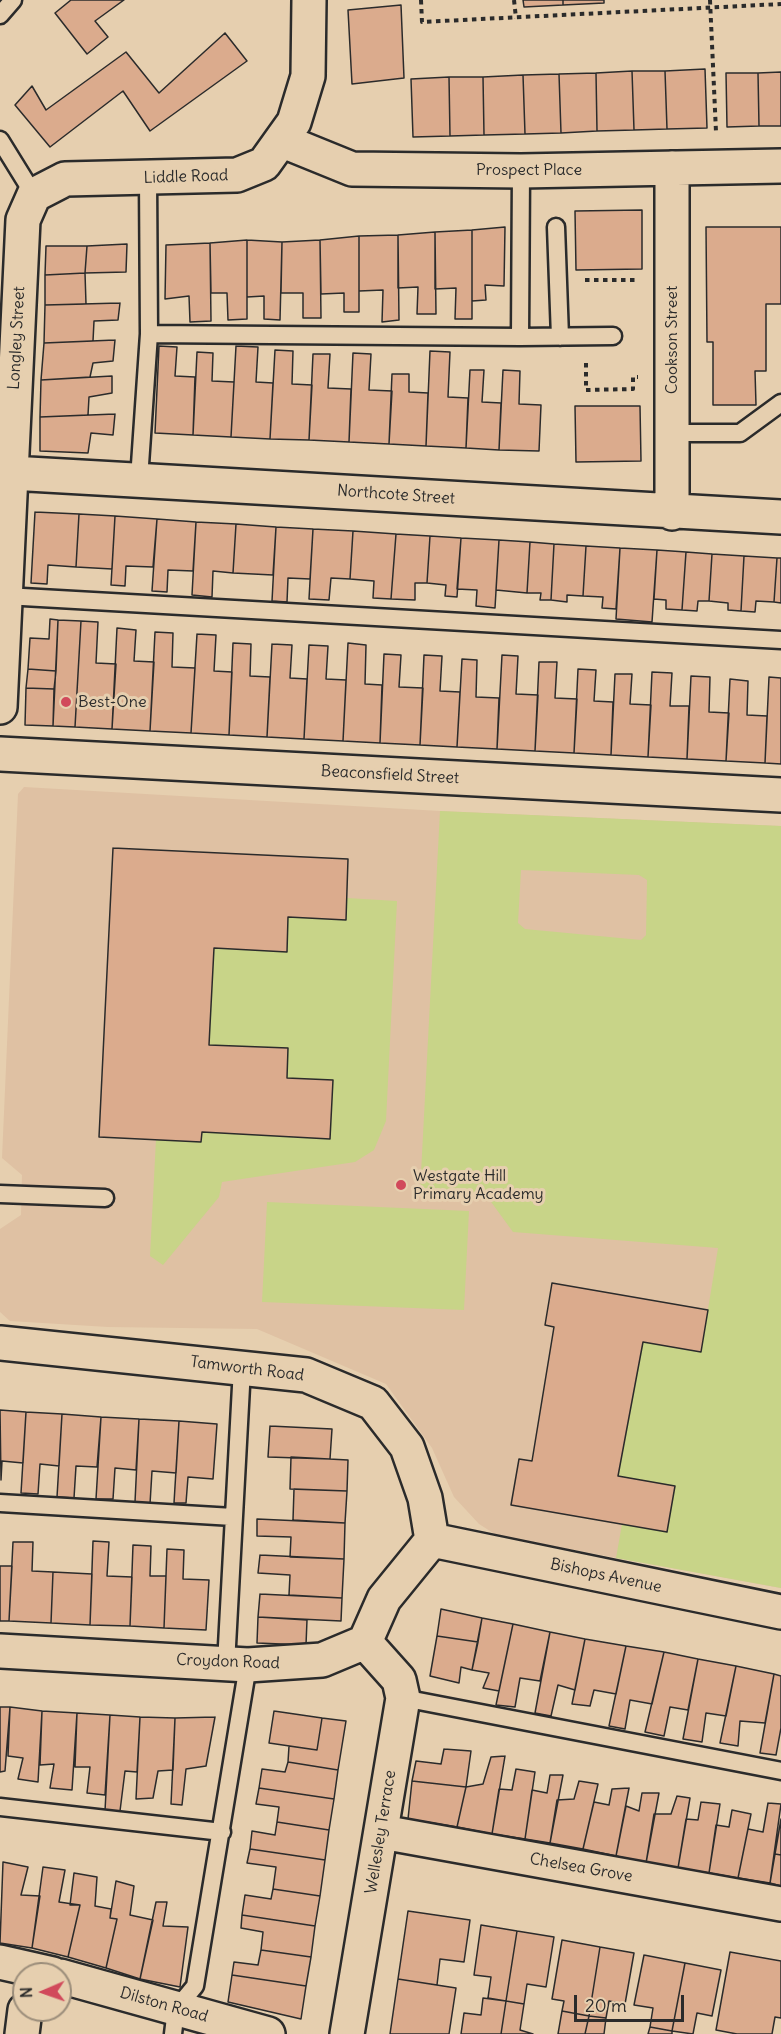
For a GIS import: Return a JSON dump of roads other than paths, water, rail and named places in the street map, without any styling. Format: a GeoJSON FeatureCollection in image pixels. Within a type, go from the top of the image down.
{"type":"FeatureCollection","features":[{"type":"Feature","properties":{"kind":"street","name":"Liddle Road"},"geometry":{"type":"LineString","coordinates":[[29,208],[65,179],[237,175],[264,164],[283,141],[294,122],[308,76],[309,0]]}},
{"type":"Feature","properties":{"kind":"street","name":"Prospect Place"},"geometry":{"type":"LineString","coordinates":[[283,141],[352,169],[521,171],[781,166]]}},
{"type":"Feature","properties":{"kind":"street","name":"Cookson Street"},"geometry":{"type":"LineString","coordinates":[[672,168],[672,513]]}},
{"type":"Feature","properties":{"kind":"street","name":"Longley Street"},"geometry":{"type":"LineString","coordinates":[[0,707],[11,472],[29,208]]}},
{"type":"Feature","properties":{"kind":"street","name":"Northcote Street"},"geometry":{"type":"LineString","coordinates":[[11,472],[672,513],[781,517]]}},
{"type":"Feature","properties":{"kind":"street","name":"Beaconsfield Street"},"geometry":{"type":"LineString","coordinates":[[0,754],[781,795]]}},
{"type":"Feature","properties":{"kind":"street","name":"Tamworth Road"},"geometry":{"type":"LineString","coordinates":[[0,1343],[306,1375],[373,1402],[406,1447],[425,1498],[432,1540]]}},
{"type":"Feature","properties":{"kind":"street","name":"Bishops Avenue"},"geometry":{"type":"LineString","coordinates":[[432,1540],[781,1612]]}},
{"type":"Feature","properties":{"kind":"street"},"geometry":{"type":"LineString","coordinates":[[403,1698],[399,1680],[365,1642],[384,1599],[432,1540]]}},
{"type":"Feature","properties":{"kind":"street","name":"Croydon Road"},"geometry":{"type":"LineString","coordinates":[[0,1651],[237,1665],[322,1660],[365,1642]]}},
{"type":"Feature","properties":{"kind":"street","name":"Wellesley Terrace"},"geometry":{"type":"LineString","coordinates":[[348,2034],[403,1698]]}},
{"type":"Feature","properties":{"kind":"street","name":"Chelsea Grove"},"geometry":{"type":"LineString","coordinates":[[382,1832],[781,1904]]}},
{"type":"Feature","properties":{"kind":"street","name":"Dilston Road"},"geometry":{"type":"LineString","coordinates":[[72,1984],[175,2021],[268,2034]]}},
{"type":"Feature","properties":{"kind":"lane"},"geometry":{"type":"LineString","coordinates":[[0,15],[13,0]]}},
{"type":"Feature","properties":{"kind":"lane"},"geometry":{"type":"LineString","coordinates":[[0,140],[29,208]]}},
{"type":"Feature","properties":{"kind":"lane"},"geometry":{"type":"LineString","coordinates":[[520,337],[521,171]]}},
{"type":"Feature","properties":{"kind":"lane"},"geometry":{"type":"LineString","coordinates":[[139,479],[149,334],[148,178]]}},
{"type":"Feature","properties":{"kind":"lane"},"geometry":{"type":"LineString","coordinates":[[556,227],[560,337]]}},
{"type":"Feature","properties":{"kind":"lane"},"geometry":{"type":"LineString","coordinates":[[149,334],[613,336]]}},
{"type":"Feature","properties":{"kind":"lane"},"geometry":{"type":"LineString","coordinates":[[672,433],[740,434],[781,403]]}},
{"type":"Feature","properties":{"kind":"lane"},"geometry":{"type":"LineString","coordinates":[[5,596],[781,640]]}},
{"type":"Feature","properties":{"kind":"lane"},"geometry":{"type":"LineString","coordinates":[[0,1194],[105,1198]]}},
{"type":"Feature","properties":{"kind":"lane"},"geometry":{"type":"LineString","coordinates":[[175,2021],[195,1986],[222,1832],[237,1665],[233,1517],[242,1368]]}},
{"type":"Feature","properties":{"kind":"lane"},"geometry":{"type":"LineString","coordinates":[[0,1503],[233,1517]]}},
{"type":"Feature","properties":{"kind":"lane"},"geometry":{"type":"LineString","coordinates":[[403,1698],[781,1771]]}},
{"type":"Feature","properties":{"kind":"lane"},"geometry":{"type":"LineString","coordinates":[[0,1807],[222,1832]]}},
{"type":"Feature","properties":{"kind":"place","name":"Best-One"},"geometry":{"type":"Point","coordinates":[66,702]}},
{"type":"Feature","properties":{"kind":"place","name":"Westgate Hill Primary Academy"},"geometry":{"type":"Point","coordinates":[401,1185]}}]}
